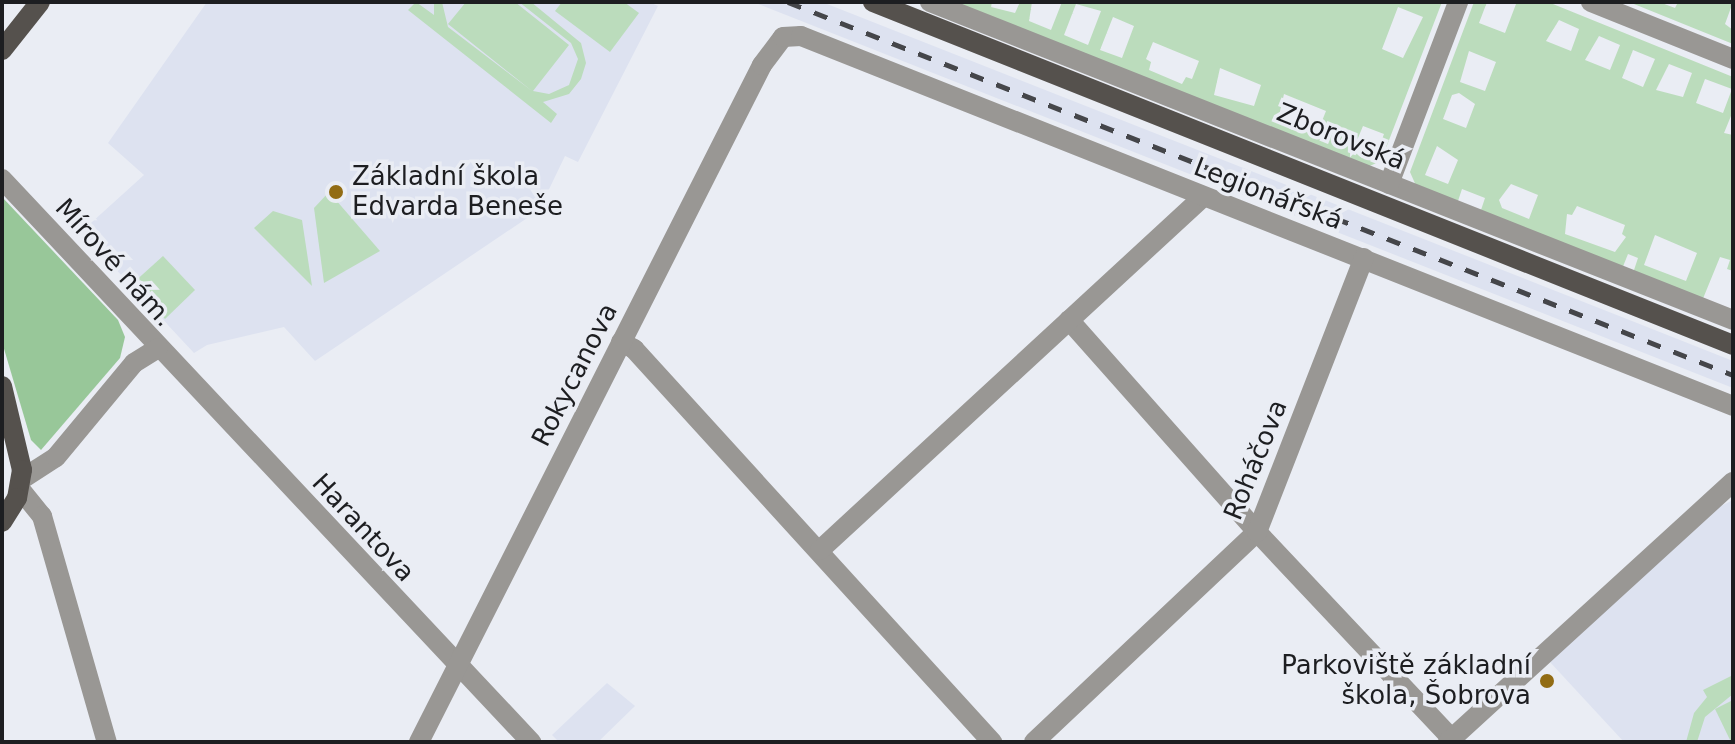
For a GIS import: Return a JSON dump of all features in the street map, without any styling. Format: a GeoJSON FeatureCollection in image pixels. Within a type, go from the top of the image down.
{"type":"FeatureCollection","features":[{"type":"Feature","properties":{"kind":"main road"},"geometry":{"type":"LineString","coordinates":[[2,50],[40,2]]}},
{"type":"Feature","properties":{"kind":"main road"},"geometry":{"type":"LineString","coordinates":[[873,2],[1733,345]]}},
{"type":"Feature","properties":{"kind":"main road"},"geometry":{"type":"LineString","coordinates":[[2,386],[18,440],[21,484]]}},
{"type":"Feature","properties":{"kind":"main road","name":"Mírové nám."},"geometry":{"type":"LineString","coordinates":[[2,522],[21,484]]}},
{"type":"Feature","properties":{"kind":"street","name":"Zborovská"},"geometry":{"type":"LineString","coordinates":[[930,2],[1733,320]]}},
{"type":"Feature","properties":{"kind":"street"},"geometry":{"type":"LineString","coordinates":[[1389,184],[1458,2]]}},
{"type":"Feature","properties":{"kind":"street"},"geometry":{"type":"LineString","coordinates":[[1591,2],[1733,59]]}},
{"type":"Feature","properties":{"kind":"street","name":"Legionářská"},"geometry":{"type":"LineString","coordinates":[[783,37],[801,36],[1733,406]]}},
{"type":"Feature","properties":{"kind":"street","name":"Rokycanova"},"geometry":{"type":"LineString","coordinates":[[419,742],[762,65],[783,37]]}},
{"type":"Feature","properties":{"kind":"street","name":"Mírové nám."},"geometry":{"type":"LineString","coordinates":[[2,179],[158,348],[134,363],[56,457],[21,484]]}},
{"type":"Feature","properties":{"kind":"street"},"geometry":{"type":"LineString","coordinates":[[820,550],[1203,197]]}},
{"type":"Feature","properties":{"kind":"street","name":"Roháčova"},"geometry":{"type":"LineString","coordinates":[[1034,742],[1257,532],[1364,258]]}},
{"type":"Feature","properties":{"kind":"street"},"geometry":{"type":"LineString","coordinates":[[1069,320],[1257,532],[1451,741],[1733,482]]}},
{"type":"Feature","properties":{"kind":"street"},"geometry":{"type":"LineString","coordinates":[[621,342],[634,349],[992,742]]}},
{"type":"Feature","properties":{"kind":"street","name":"Harantova"},"geometry":{"type":"LineString","coordinates":[[158,348],[531,742]]}},
{"type":"Feature","properties":{"kind":"street"},"geometry":{"type":"LineString","coordinates":[[21,484],[42,516],[107,742]]}},
{"type":"Feature","properties":{"kind":"shaded area","name":"Základní škola Edvarda Beneše"},"geometry":{"type":"Polygon","coordinates":[[[207,2],[649,2],[658,6],[578,162],[565,156],[539,210],[315,361],[284,327],[207,345],[194,353],[81,232],[144,175],[108,143],[207,2]]]}},
{"type":"Feature","properties":{"kind":"shaded area"},"geometry":{"type":"Polygon","coordinates":[[[753,2],[822,2],[1637,323],[1733,361],[1733,388],[753,2]]]}},
{"type":"Feature","properties":{"kind":"shaded area"},"geometry":{"type":"Polygon","coordinates":[[[1733,500],[1733,742],[1624,742],[1549,661],[1713,510],[1733,500]]]}},
{"type":"Feature","properties":{"kind":"shaded area"},"geometry":{"type":"Polygon","coordinates":[[[607,683],[635,706],[598,742],[559,742],[552,735],[607,683]]]}},
{"type":"Feature","properties":{"kind":"green space"},"geometry":{"type":"Polygon","coordinates":[[[416,2],[434,15],[434,2],[442,2],[448,27],[532,91],[448,24],[466,2],[515,2],[569,45],[533,91],[549,94],[569,85],[578,59],[571,43],[519,2],[531,2],[581,43],[586,63],[581,79],[569,94],[543,102],[557,114],[551,123],[408,10],[416,2]]]}},
{"type":"Feature","properties":{"kind":"green space"},"geometry":{"type":"Polygon","coordinates":[[[562,2],[624,2],[639,13],[610,52],[555,11],[562,2]]]}},
{"type":"Feature","properties":{"kind":"green space"},"geometry":{"type":"Polygon","coordinates":[[[946,2],[992,2],[991,7],[1015,13],[1020,2],[1032,2],[1029,21],[1051,30],[1062,2],[1442,2],[1381,161],[1365,168],[946,2]],[[1076,4],[1064,35],[1088,45],[1101,11],[1076,4]],[[1398,7],[1382,49],[1403,58],[1423,17],[1398,7]],[[1113,17],[1100,50],[1122,58],[1134,26],[1113,17]],[[1153,42],[1146,59],[1151,62],[1149,70],[1182,84],[1186,77],[1192,79],[1199,61],[1153,42]],[[1220,68],[1214,95],[1254,106],[1261,85],[1220,68]],[[1284,94],[1278,120],[1313,134],[1318,131],[1326,111],[1284,94]],[[1363,126],[1353,150],[1362,158],[1375,158],[1384,134],[1363,126]]]}},
{"type":"Feature","properties":{"kind":"green space"},"geometry":{"type":"Polygon","coordinates":[[[1474,2],[1487,2],[1479,23],[1505,33],[1516,4],[1548,2],[1733,77],[1733,111],[1724,133],[1733,135],[1733,271],[1727,269],[1730,260],[1720,257],[1702,301],[1633,273],[1638,258],[1628,254],[1622,269],[1480,213],[1485,198],[1462,189],[1457,204],[1417,188],[1410,172],[1474,2]],[[1559,20],[1546,41],[1571,51],[1579,29],[1559,20]],[[1599,36],[1585,60],[1610,70],[1620,45],[1599,36]],[[1633,50],[1622,78],[1643,87],[1655,59],[1633,50]],[[1469,51],[1460,82],[1485,91],[1496,62],[1469,51]],[[1669,64],[1656,90],[1683,97],[1692,73],[1669,64]],[[1705,79],[1696,103],[1723,113],[1732,89],[1705,79]],[[1459,93],[1452,95],[1443,119],[1466,128],[1475,104],[1459,93]],[[1437,146],[1425,175],[1448,184],[1458,160],[1437,146]],[[1511,184],[1499,200],[1502,208],[1529,219],[1538,195],[1511,184]],[[1577,206],[1572,215],[1567,214],[1565,234],[1615,252],[1626,237],[1622,234],[1625,225],[1577,206]],[[1655,235],[1644,265],[1686,281],[1697,253],[1655,235]]]}},
{"type":"Feature","properties":{"kind":"green space"},"geometry":{"type":"Polygon","coordinates":[[[1629,2],[1659,2],[1675,8],[1678,2],[1733,2],[1725,24],[1733,30],[1733,44],[1629,2]]]}},
{"type":"Feature","properties":{"kind":"green space"},"geometry":{"type":"Polygon","coordinates":[[[329,192],[380,251],[324,283],[314,208],[329,192]]]}},
{"type":"Feature","properties":{"kind":"green space"},"geometry":{"type":"Polygon","coordinates":[[[2,197],[118,320],[125,337],[120,358],[41,450],[31,440],[2,342],[2,197]]]}},
{"type":"Feature","properties":{"kind":"green space"},"geometry":{"type":"Polygon","coordinates":[[[273,211],[302,220],[312,286],[254,228],[273,211]]]}},
{"type":"Feature","properties":{"kind":"green space"},"geometry":{"type":"Polygon","coordinates":[[[163,256],[195,290],[165,319],[132,284],[163,256]]]}},
{"type":"Feature","properties":{"kind":"green space"},"geometry":{"type":"Polygon","coordinates":[[[1733,675],[1733,694],[1705,717],[1697,742],[1686,742],[1694,713],[1707,697],[1703,690],[1733,675]]]}},
{"type":"Feature","properties":{"kind":"green space"},"geometry":{"type":"Polygon","coordinates":[[[1733,700],[1733,742],[1731,742],[1715,709],[1733,700]]]}},
{"type":"Feature","properties":{"kind":"railway"},"geometry":{"type":"LineString","coordinates":[[788,2],[1733,375]]}},
{"type":"Feature","properties":{"kind":"place","name":"Základní škola Edvarda Beneše"},"geometry":{"type":"Point","coordinates":[336,192]}},
{"type":"Feature","properties":{"kind":"place","name":"Parkoviště základní škola, Šobrova"},"geometry":{"type":"Point","coordinates":[1547,681]}}]}
